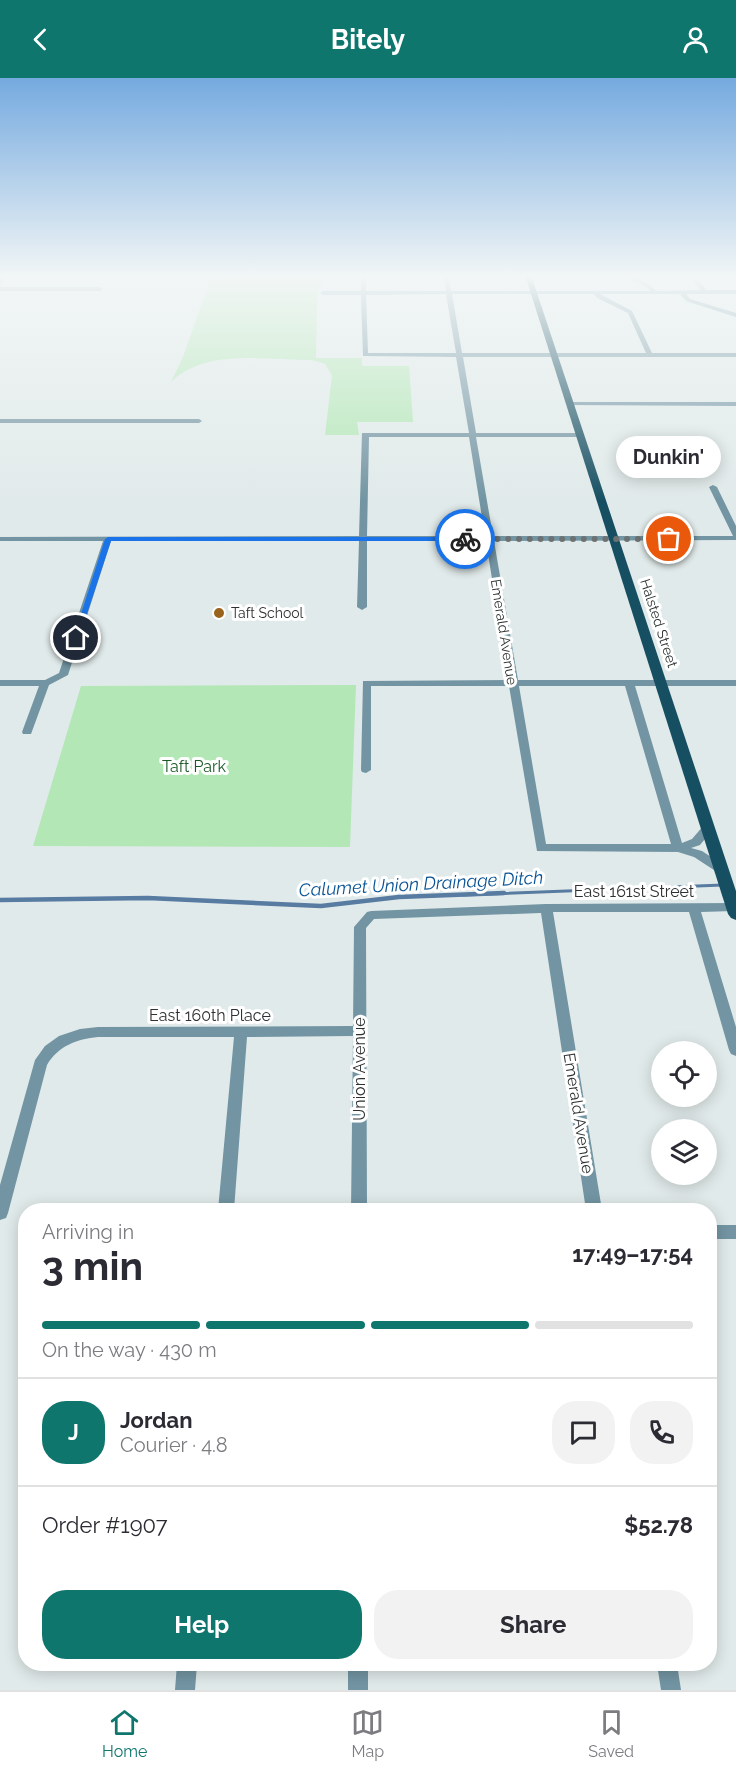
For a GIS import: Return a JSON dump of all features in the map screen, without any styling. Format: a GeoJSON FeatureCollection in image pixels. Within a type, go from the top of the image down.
{"type":"FeatureCollection","features":[{"type":"Feature","properties":{"kind":"main road","name":"Halsted Street"},"geometry":{"type":"LineString","coordinates":[[552,350],[735,910]]}},
{"type":"Feature","properties":{"kind":"street"},"geometry":{"type":"LineString","coordinates":[[365,350],[365,355],[736,355]]}},
{"type":"Feature","properties":{"kind":"street","name":"Emerald Avenue"},"geometry":{"type":"LineString","coordinates":[[458,350],[541,848],[678,848]]}},
{"type":"Feature","properties":{"kind":"street"},"geometry":{"type":"LineString","coordinates":[[648,350],[650,355]]}},
{"type":"Feature","properties":{"kind":"street"},"geometry":{"type":"LineString","coordinates":[[571,404],[736,404]]}},
{"type":"Feature","properties":{"kind":"street"},"geometry":{"type":"LineString","coordinates":[[0,422],[200,421]]}},
{"type":"Feature","properties":{"kind":"street"},"geometry":{"type":"LineString","coordinates":[[362,607],[365,435],[580,435]]}},
{"type":"Feature","properties":{"kind":"street"},"geometry":{"type":"LineString","coordinates":[[0,539],[615,539],[736,536],[713,487]]}},
{"type":"Feature","properties":{"kind":"street"},"geometry":{"type":"LineString","coordinates":[[0,683],[45,683],[63,675],[108,539]]}},
{"type":"Feature","properties":{"kind":"street"},"geometry":{"type":"LineString","coordinates":[[366,770],[366,683],[736,682]]}},
{"type":"Feature","properties":{"kind":"street"},"geometry":{"type":"LineString","coordinates":[[27,732],[45,683]]}},
{"type":"Feature","properties":{"kind":"street"},"geometry":{"type":"LineString","coordinates":[[629,683],[678,848]]}},
{"type":"Feature","properties":{"kind":"street"},"geometry":{"type":"LineString","coordinates":[[678,848],[696,842],[708,828]]}},
{"type":"Feature","properties":{"kind":"street"},"geometry":{"type":"LineString","coordinates":[[678,848],[704,857],[721,869]]}},
{"type":"Feature","properties":{"kind":"street","name":"Emerald Avenue"},"geometry":{"type":"LineString","coordinates":[[546,908],[593,1203]]}},
{"type":"Feature","properties":{"kind":"street","name":"East 161st Street"},"geometry":{"type":"LineString","coordinates":[[360,927],[371,915],[546,908],[735,910]]}},
{"type":"Feature","properties":{"kind":"street"},"geometry":{"type":"LineString","coordinates":[[694,908],[736,1050]]}},
{"type":"Feature","properties":{"kind":"street","name":"Union Avenue"},"geometry":{"type":"LineString","coordinates":[[359,1203],[360,927]]}},
{"type":"Feature","properties":{"kind":"street"},"geometry":{"type":"LineString","coordinates":[[227,1203],[241,1031]]}},
{"type":"Feature","properties":{"kind":"street","name":"East 160th Place"},"geometry":{"type":"LineString","coordinates":[[0,1213],[40,1064],[47,1052],[62,1041],[77,1035],[98,1032],[359,1031]]}},
{"type":"Feature","properties":{"kind":"street"},"geometry":{"type":"LineString","coordinates":[[717,1232],[736,1232]]}},
{"type":"Feature","properties":{"kind":"street"},"geometry":{"type":"LineString","coordinates":[[185,1690],[187,1671]]}},
{"type":"Feature","properties":{"kind":"street"},"geometry":{"type":"LineString","coordinates":[[358,1671],[358,1690]]}},
{"type":"Feature","properties":{"kind":"street"},"geometry":{"type":"LineString","coordinates":[[668,1671],[671,1690]]}},
{"type":"Feature","properties":{"kind":"green space"},"geometry":{"type":"Polygon","coordinates":[[[185,350],[316,350],[316,358],[362,358],[362,366],[409,366],[413,422],[357,422],[359,435],[325,435],[332,375],[325,364],[312,360],[237,358],[219,360],[185,371],[171,382],[185,350]]]}},
{"type":"Feature","properties":{"kind":"green space","name":"Taft Park"},"geometry":{"type":"Polygon","coordinates":[[[356,685],[350,847],[33,846],[81,686],[356,685]]]}},
{"type":"Feature","properties":{"kind":"waterway","name":"Calumet Union Drainage Ditch"},"geometry":{"type":"LineString","coordinates":[[463,895],[723,885]]}},
{"type":"Feature","properties":{"kind":"waterway","name":"Calumet Union Drainage Ditch"},"geometry":{"type":"LineString","coordinates":[[0,900],[148,898],[321,906],[399,897],[504,893]]}},
{"type":"Feature","properties":{"kind":"way so far"},"geometry":{"type":"LineString","coordinates":[[465,539],[669,539]]}},
{"type":"Feature","properties":{"kind":"place","name":"Dunkin'"},"geometry":{"type":"Point","coordinates":[669,539]}},
{"type":"Feature","properties":{"kind":"place","name":"Taft School"},"geometry":{"type":"Point","coordinates":[219,613]}},
{"type":"Feature","properties":{"kind":"route"},"geometry":{"type":"LineString","coordinates":[[76,638],[108,539],[465,539]]}}]}
